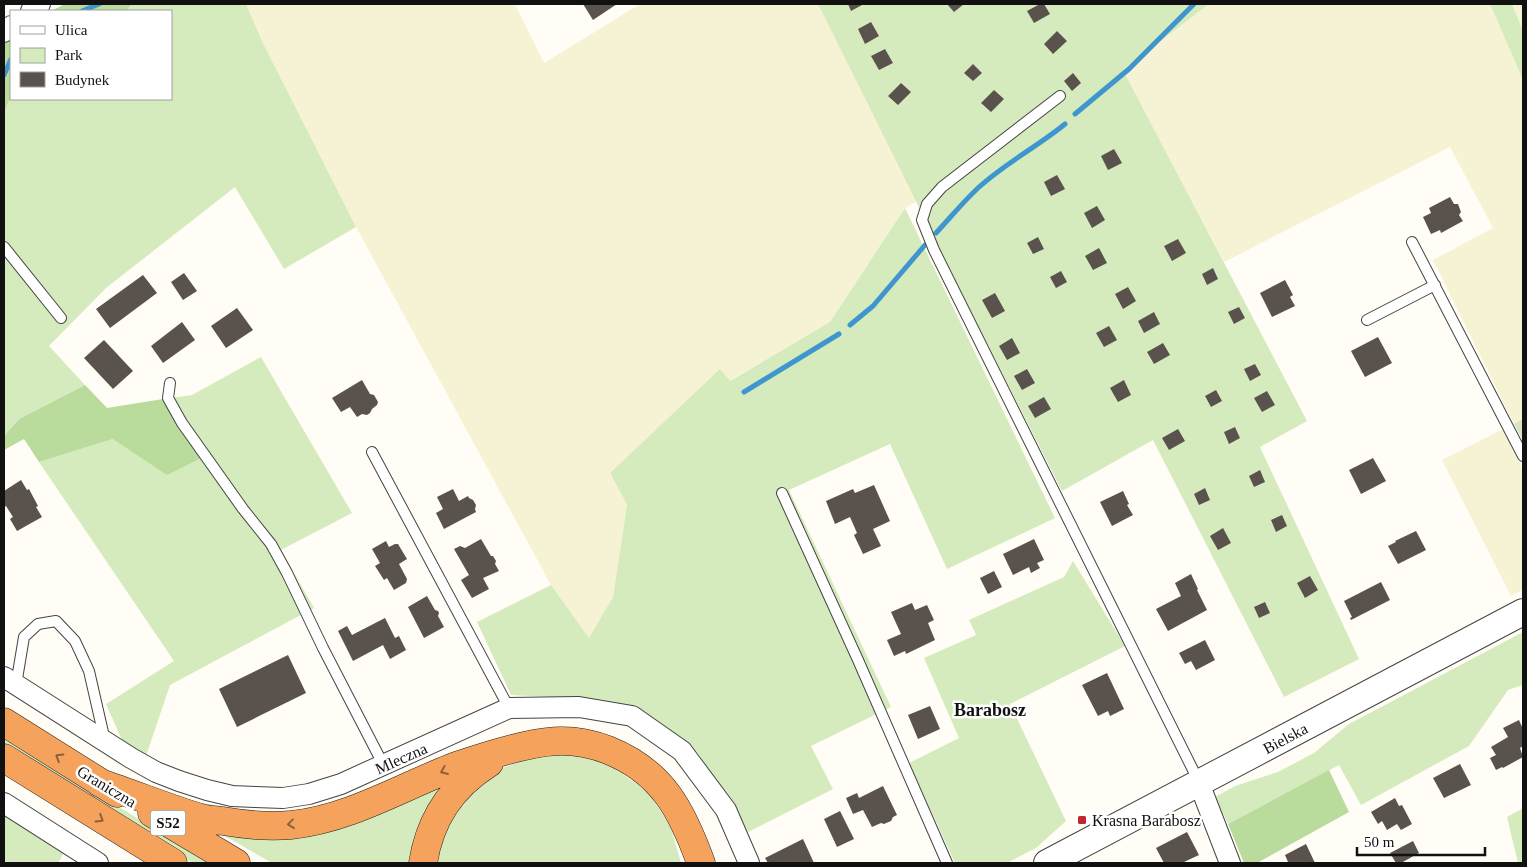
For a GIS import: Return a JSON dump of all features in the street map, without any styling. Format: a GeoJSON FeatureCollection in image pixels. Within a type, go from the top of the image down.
{"type":"FeatureCollection","features":[{"type":"Feature","properties":{"kind":"highway","name":"Graniczna"},"geometry":{"type":"LineString","coordinates":[[4,722],[100,783],[236,863]]}},
{"type":"Feature","properties":{"kind":"highway"},"geometry":{"type":"LineString","coordinates":[[100,783],[202,818],[266,827],[292,825],[340,814],[481,757],[538,742],[572,741],[602,748],[617,754],[648,773],[674,802],[701,863]]}},
{"type":"Feature","properties":{"kind":"highway"},"geometry":{"type":"LineString","coordinates":[[423,863],[430,832],[437,816],[449,798],[462,783],[481,768],[501,755],[523,746]]}},
{"type":"Feature","properties":{"kind":"highway","name":"Graniczna"},"geometry":{"type":"LineString","coordinates":[[4,758],[173,863]]}},
{"type":"Feature","properties":{"kind":"street","name":"Bielska"},"geometry":{"type":"LineString","coordinates":[[1047,863],[1523,612]]}},
{"type":"Feature","properties":{"kind":"street","name":"Mleczna"},"geometry":{"type":"LineString","coordinates":[[10,681],[105,742],[156,772],[188,784],[232,796],[283,798],[309,794],[341,784],[509,708],[579,707],[632,716],[682,750],[726,810],[749,863]]}},
{"type":"Feature","properties":{"kind":"street"},"geometry":{"type":"LineString","coordinates":[[1199,783],[1230,863]]}},
{"type":"Feature","properties":{"kind":"street"},"geometry":{"type":"LineString","coordinates":[[4,803],[98,863]]}},
{"type":"Feature","properties":{"kind":"lane"},"geometry":{"type":"LineString","coordinates":[[1060,96],[942,187],[927,204],[922,220],[934,250],[1199,783]]}},
{"type":"Feature","properties":{"kind":"lane"},"geometry":{"type":"LineString","coordinates":[[1412,242],[1523,456]]}},
{"type":"Feature","properties":{"kind":"lane"},"geometry":{"type":"LineString","coordinates":[[4,247],[61,318]]}},
{"type":"Feature","properties":{"kind":"lane"},"geometry":{"type":"LineString","coordinates":[[1367,320],[1435,285]]}},
{"type":"Feature","properties":{"kind":"lane"},"geometry":{"type":"LineString","coordinates":[[170,383],[168,398],[182,423],[275,551],[384,766]]}},
{"type":"Feature","properties":{"kind":"lane"},"geometry":{"type":"LineString","coordinates":[[372,452],[509,708]]}},
{"type":"Feature","properties":{"kind":"lane"},"geometry":{"type":"LineString","coordinates":[[782,493],[947,863]]}},
{"type":"Feature","properties":{"kind":"lane"},"geometry":{"type":"LineString","coordinates":[[10,681],[24,637],[38,624],[56,621],[75,641],[89,671],[105,742]]}},
{"type":"Feature","properties":{"kind":"shaded area"},"geometry":{"type":"Polygon","coordinates":[[[246,4],[515,4],[544,63],[640,4],[818,4],[916,202],[905,208],[830,322],[729,381],[720,370],[610,473],[627,505],[613,597],[589,639],[551,585],[356,227],[262,41],[246,4]]]}},
{"type":"Feature","properties":{"kind":"shaded area"},"geometry":{"type":"Polygon","coordinates":[[[1209,4],[1490,4],[1523,80],[1523,419],[1514,424],[1433,260],[1493,228],[1450,147],[1224,262],[1123,70],[1209,4]]]}},
{"type":"Feature","properties":{"kind":"shaded area"},"geometry":{"type":"Polygon","coordinates":[[[1512,4],[1523,4],[1523,31],[1512,4]]]}},
{"type":"Feature","properties":{"kind":"shaded area"},"geometry":{"type":"Polygon","coordinates":[[[1503,429],[1523,469],[1523,590],[1511,596],[1442,460],[1503,429]]]}},
{"type":"Feature","properties":{"kind":"green space"},"geometry":{"type":"Polygon","coordinates":[[[65,4],[132,4],[127,10],[53,10],[65,4]]]}},
{"type":"Feature","properties":{"kind":"green space"},"geometry":{"type":"Polygon","coordinates":[[[132,4],[246,4],[262,41],[356,227],[284,269],[235,187],[106,288],[49,346],[85,385],[19,419],[4,436],[4,113],[10,98],[10,100],[172,100],[172,10],[127,10],[132,4]]]}},
{"type":"Feature","properties":{"kind":"green space"},"geometry":{"type":"Polygon","coordinates":[[[818,4],[1209,4],[1123,70],[1307,421],[1260,447],[1359,659],[1284,697],[1153,440],[1062,491],[818,4]]]}},
{"type":"Feature","properties":{"kind":"green space"},"geometry":{"type":"Polygon","coordinates":[[[1490,4],[1512,4],[1523,31],[1523,80],[1490,4]]]}},
{"type":"Feature","properties":{"kind":"green space"},"geometry":{"type":"Polygon","coordinates":[[[10,36],[10,98],[4,113],[4,43],[10,36]]]}},
{"type":"Feature","properties":{"kind":"green space"},"geometry":{"type":"Polygon","coordinates":[[[905,208],[1055,518],[947,569],[890,444],[789,490],[891,707],[811,746],[833,789],[748,832],[698,753],[637,708],[569,698],[511,695],[477,622],[551,585],[589,638],[613,597],[627,505],[610,473],[720,369],[730,381],[830,322],[905,208]]]}},
{"type":"Feature","properties":{"kind":"green space"},"geometry":{"type":"Polygon","coordinates":[[[261,357],[352,513],[281,550],[314,608],[170,685],[146,756],[122,740],[106,704],[174,661],[39,462],[113,439],[163,399],[192,395],[261,357]]]}},
{"type":"Feature","properties":{"kind":"green space"},"geometry":{"type":"Polygon","coordinates":[[[85,385],[107,408],[163,399],[201,458],[167,475],[113,439],[39,462],[24,439],[4,450],[4,436],[19,419],[85,385]]]}},
{"type":"Feature","properties":{"kind":"green space"},"geometry":{"type":"Polygon","coordinates":[[[1523,419],[1523,441],[1514,424],[1523,419]]]}},
{"type":"Feature","properties":{"kind":"green space"},"geometry":{"type":"Polygon","coordinates":[[[1073,561],[1125,646],[1010,704],[1066,821],[1036,848],[1007,863],[955,863],[909,763],[959,738],[924,658],[976,635],[969,620],[1064,577],[1073,561]]]}},
{"type":"Feature","properties":{"kind":"green space"},"geometry":{"type":"Polygon","coordinates":[[[1523,632],[1523,685],[1508,690],[1469,746],[1361,805],[1339,765],[1228,824],[1215,797],[1235,786],[1278,772],[1314,753],[1349,724],[1523,632]]]}},
{"type":"Feature","properties":{"kind":"green space"},"geometry":{"type":"Polygon","coordinates":[[[4,735],[211,863],[193,863],[4,746],[4,735]]]}},
{"type":"Feature","properties":{"kind":"green space"},"geometry":{"type":"Polygon","coordinates":[[[571,754],[610,765],[649,793],[671,828],[681,863],[435,863],[448,820],[470,792],[495,771],[532,757],[571,754]]]}},
{"type":"Feature","properties":{"kind":"green space"},"geometry":{"type":"Polygon","coordinates":[[[1329,770],[1349,812],[1257,863],[1244,863],[1228,824],[1329,770]]]}},
{"type":"Feature","properties":{"kind":"green space"},"geometry":{"type":"Polygon","coordinates":[[[453,777],[413,863],[272,863],[223,835],[223,832],[453,777]]]}},
{"type":"Feature","properties":{"kind":"green space"},"geometry":{"type":"Polygon","coordinates":[[[1523,808],[1523,863],[1518,863],[1507,817],[1523,808]]]}},
{"type":"Feature","properties":{"kind":"green space"},"geometry":{"type":"Polygon","coordinates":[[[4,812],[67,848],[58,863],[4,863],[4,812]]]}},
{"type":"Feature","properties":{"kind":"building"},"geometry":{"type":"Polygon","coordinates":[[[583,4],[617,4],[593,20],[583,4]]]}},
{"type":"Feature","properties":{"kind":"building"},"geometry":{"type":"Polygon","coordinates":[[[848,4],[861,4],[862,5],[851,11],[848,4]]]}},
{"type":"Feature","properties":{"kind":"building"},"geometry":{"type":"Polygon","coordinates":[[[947,4],[964,4],[954,12],[947,4]]]}},
{"type":"Feature","properties":{"kind":"building"},"geometry":{"type":"Polygon","coordinates":[[[1040,4],[1044,4],[1050,14],[1034,23],[1027,11],[1040,4]]]}},
{"type":"Feature","properties":{"kind":"building"},"geometry":{"type":"Polygon","coordinates":[[[871,22],[879,36],[865,44],[858,29],[871,22]]]}},
{"type":"Feature","properties":{"kind":"building"},"geometry":{"type":"Polygon","coordinates":[[[1057,31],[1067,41],[1053,54],[1044,44],[1057,31]]]}},
{"type":"Feature","properties":{"kind":"building"},"geometry":{"type":"Polygon","coordinates":[[[885,49],[893,63],[879,70],[871,56],[885,49]]]}},
{"type":"Feature","properties":{"kind":"building"},"geometry":{"type":"Polygon","coordinates":[[[973,64],[982,73],[973,81],[964,73],[973,64]]]}},
{"type":"Feature","properties":{"kind":"building"},"geometry":{"type":"Polygon","coordinates":[[[1073,73],[1081,83],[1072,91],[1064,81],[1073,73]]]}},
{"type":"Feature","properties":{"kind":"building"},"geometry":{"type":"Polygon","coordinates":[[[901,83],[911,92],[898,105],[888,96],[901,83]]]}},
{"type":"Feature","properties":{"kind":"building"},"geometry":{"type":"Polygon","coordinates":[[[994,90],[1004,99],[991,112],[981,103],[994,90]]]}},
{"type":"Feature","properties":{"kind":"building"},"geometry":{"type":"Polygon","coordinates":[[[1114,149],[1122,163],[1108,170],[1101,156],[1114,149]]]}},
{"type":"Feature","properties":{"kind":"building"},"geometry":{"type":"Polygon","coordinates":[[[1057,175],[1065,189],[1051,196],[1044,182],[1057,175]]]}},
{"type":"Feature","properties":{"kind":"building"},"geometry":{"type":"Polygon","coordinates":[[[1450,197],[1454,204],[1458,204],[1461,212],[1459,215],[1463,221],[1441,233],[1440,230],[1431,234],[1423,217],[1431,213],[1429,208],[1450,197]]]}},
{"type":"Feature","properties":{"kind":"building"},"geometry":{"type":"Polygon","coordinates":[[[1097,206],[1105,220],[1092,228],[1084,213],[1097,206]]]}},
{"type":"Feature","properties":{"kind":"building"},"geometry":{"type":"Polygon","coordinates":[[[1038,237],[1044,249],[1033,254],[1027,243],[1038,237]]]}},
{"type":"Feature","properties":{"kind":"building"},"geometry":{"type":"Polygon","coordinates":[[[1178,239],[1186,253],[1172,261],[1164,246],[1178,239]]]}},
{"type":"Feature","properties":{"kind":"building"},"geometry":{"type":"Polygon","coordinates":[[[1099,248],[1107,263],[1093,270],[1085,256],[1099,248]]]}},
{"type":"Feature","properties":{"kind":"building"},"geometry":{"type":"Polygon","coordinates":[[[1213,268],[1218,279],[1207,285],[1202,274],[1213,268]]]}},
{"type":"Feature","properties":{"kind":"building"},"geometry":{"type":"Polygon","coordinates":[[[1061,271],[1067,282],[1056,288],[1050,277],[1061,271]]]}},
{"type":"Feature","properties":{"kind":"building"},"geometry":{"type":"Polygon","coordinates":[[[184,273],[197,291],[183,300],[171,282],[184,273]]]}},
{"type":"Feature","properties":{"kind":"building"},"geometry":{"type":"Polygon","coordinates":[[[143,275],[157,293],[110,328],[96,309],[143,275]]]}},
{"type":"Feature","properties":{"kind":"building"},"geometry":{"type":"Polygon","coordinates":[[[1285,280],[1293,295],[1290,297],[1295,306],[1272,317],[1260,293],[1285,280]]]}},
{"type":"Feature","properties":{"kind":"building"},"geometry":{"type":"Polygon","coordinates":[[[1128,287],[1136,301],[1123,309],[1115,294],[1128,287]]]}},
{"type":"Feature","properties":{"kind":"building"},"geometry":{"type":"Polygon","coordinates":[[[995,293],[1005,311],[992,318],[982,300],[995,293]]]}},
{"type":"Feature","properties":{"kind":"building"},"geometry":{"type":"Polygon","coordinates":[[[1239,307],[1245,318],[1234,324],[1228,312],[1239,307]]]}},
{"type":"Feature","properties":{"kind":"building"},"geometry":{"type":"Polygon","coordinates":[[[237,308],[253,330],[226,348],[211,326],[237,308]]]}},
{"type":"Feature","properties":{"kind":"building"},"geometry":{"type":"Polygon","coordinates":[[[1154,312],[1160,324],[1144,333],[1138,321],[1154,312]]]}},
{"type":"Feature","properties":{"kind":"building"},"geometry":{"type":"Polygon","coordinates":[[[182,322],[195,340],[163,363],[151,346],[182,322]]]}},
{"type":"Feature","properties":{"kind":"building"},"geometry":{"type":"Polygon","coordinates":[[[1109,326],[1117,340],[1104,347],[1096,333],[1109,326]]]}},
{"type":"Feature","properties":{"kind":"building"},"geometry":{"type":"Polygon","coordinates":[[[1378,337],[1392,363],[1365,377],[1351,351],[1378,337]]]}},
{"type":"Feature","properties":{"kind":"building"},"geometry":{"type":"Polygon","coordinates":[[[1012,338],[1020,353],[1007,360],[999,346],[1012,338]]]}},
{"type":"Feature","properties":{"kind":"building"},"geometry":{"type":"Polygon","coordinates":[[[104,340],[133,371],[113,389],[84,358],[104,340]]]}},
{"type":"Feature","properties":{"kind":"building"},"geometry":{"type":"Polygon","coordinates":[[[1163,343],[1170,355],[1154,364],[1147,352],[1163,343]]]}},
{"type":"Feature","properties":{"kind":"building"},"geometry":{"type":"Polygon","coordinates":[[[1255,364],[1261,375],[1250,381],[1244,369],[1255,364]]]}},
{"type":"Feature","properties":{"kind":"building"},"geometry":{"type":"Polygon","coordinates":[[[1027,369],[1035,383],[1022,390],[1014,376],[1027,369]]]}},
{"type":"Feature","properties":{"kind":"building"},"geometry":{"type":"Polygon","coordinates":[[[362,380],[370,394],[374,395],[378,402],[377,405],[367,415],[362,414],[357,417],[350,407],[341,412],[332,398],[362,380]]]}},
{"type":"Feature","properties":{"kind":"building"},"geometry":{"type":"Polygon","coordinates":[[[1124,380],[1131,395],[1118,402],[1110,388],[1124,380]]]}},
{"type":"Feature","properties":{"kind":"building"},"geometry":{"type":"Polygon","coordinates":[[[1216,390],[1222,401],[1211,407],[1205,396],[1216,390]]]}},
{"type":"Feature","properties":{"kind":"building"},"geometry":{"type":"Polygon","coordinates":[[[1267,391],[1275,405],[1262,412],[1254,398],[1267,391]]]}},
{"type":"Feature","properties":{"kind":"building"},"geometry":{"type":"Polygon","coordinates":[[[1044,397],[1051,409],[1035,418],[1028,406],[1044,397]]]}},
{"type":"Feature","properties":{"kind":"building"},"geometry":{"type":"Polygon","coordinates":[[[1235,427],[1240,438],[1229,444],[1224,432],[1235,427]]]}},
{"type":"Feature","properties":{"kind":"building"},"geometry":{"type":"Polygon","coordinates":[[[1178,429],[1185,441],[1169,450],[1162,438],[1178,429]]]}},
{"type":"Feature","properties":{"kind":"building"},"geometry":{"type":"Polygon","coordinates":[[[1373,458],[1386,481],[1361,494],[1349,470],[1373,458]]]}},
{"type":"Feature","properties":{"kind":"building"},"geometry":{"type":"Polygon","coordinates":[[[1260,470],[1265,482],[1254,487],[1249,476],[1260,470]]]}},
{"type":"Feature","properties":{"kind":"building"},"geometry":{"type":"Polygon","coordinates":[[[21,480],[27,490],[29,489],[42,517],[17,531],[10,519],[13,517],[6,506],[4,507],[4,491],[21,480]]]}},
{"type":"Feature","properties":{"kind":"building"},"geometry":{"type":"Polygon","coordinates":[[[874,485],[890,521],[873,529],[881,546],[863,554],[854,535],[857,533],[850,517],[835,524],[826,501],[853,489],[855,493],[874,485]]]}},
{"type":"Feature","properties":{"kind":"building"},"geometry":{"type":"Polygon","coordinates":[[[1205,488],[1210,500],[1199,505],[1194,494],[1205,488]]]}},
{"type":"Feature","properties":{"kind":"building"},"geometry":{"type":"Polygon","coordinates":[[[453,489],[459,501],[468,496],[473,500],[476,505],[476,512],[444,529],[436,513],[443,509],[437,497],[453,489]]]}},
{"type":"Feature","properties":{"kind":"building"},"geometry":{"type":"Polygon","coordinates":[[[1123,491],[1129,504],[1127,505],[1133,515],[1112,526],[1100,502],[1123,491]]]}},
{"type":"Feature","properties":{"kind":"building"},"geometry":{"type":"Polygon","coordinates":[[[1282,515],[1287,526],[1276,532],[1271,520],[1282,515]]]}},
{"type":"Feature","properties":{"kind":"building"},"geometry":{"type":"Polygon","coordinates":[[[1223,528],[1231,543],[1218,550],[1210,536],[1223,528]]]}},
{"type":"Feature","properties":{"kind":"building"},"geometry":{"type":"Polygon","coordinates":[[[1416,531],[1426,550],[1398,564],[1388,546],[1416,531]]]}},
{"type":"Feature","properties":{"kind":"building"},"geometry":{"type":"Polygon","coordinates":[[[481,539],[496,561],[495,564],[499,571],[483,578],[489,589],[472,598],[461,580],[469,575],[454,549],[460,546],[465,548],[481,539]]]}},
{"type":"Feature","properties":{"kind":"building"},"geometry":{"type":"Polygon","coordinates":[[[1034,539],[1044,560],[1037,563],[1040,568],[1031,573],[1029,567],[1013,575],[1003,554],[1034,539]]]}},
{"type":"Feature","properties":{"kind":"building"},"geometry":{"type":"Polygon","coordinates":[[[386,541],[389,547],[398,544],[407,559],[399,564],[407,579],[406,583],[394,590],[387,578],[384,580],[375,566],[380,563],[372,549],[386,541]]]}},
{"type":"Feature","properties":{"kind":"building"},"geometry":{"type":"Polygon","coordinates":[[[994,571],[1002,587],[988,594],[980,578],[994,571]]]}},
{"type":"Feature","properties":{"kind":"building"},"geometry":{"type":"Polygon","coordinates":[[[1191,574],[1207,610],[1168,631],[1156,609],[1181,596],[1175,583],[1191,574]]]}},
{"type":"Feature","properties":{"kind":"building"},"geometry":{"type":"Polygon","coordinates":[[[1310,576],[1318,590],[1305,598],[1297,583],[1310,576]]]}},
{"type":"Feature","properties":{"kind":"building"},"geometry":{"type":"Polygon","coordinates":[[[1381,582],[1390,600],[1351,620],[1350,618],[1352,617],[1344,601],[1381,582]]]}},
{"type":"Feature","properties":{"kind":"building"},"geometry":{"type":"Polygon","coordinates":[[[427,596],[435,610],[438,611],[438,616],[444,627],[424,638],[408,607],[427,596]]]}},
{"type":"Feature","properties":{"kind":"building"},"geometry":{"type":"Polygon","coordinates":[[[1265,602],[1270,613],[1259,618],[1254,607],[1265,602]]]}},
{"type":"Feature","properties":{"kind":"building"},"geometry":{"type":"Polygon","coordinates":[[[912,603],[915,610],[927,605],[934,620],[928,623],[935,640],[906,654],[905,651],[894,656],[887,640],[901,634],[891,612],[912,603]]]}},
{"type":"Feature","properties":{"kind":"building"},"geometry":{"type":"Polygon","coordinates":[[[385,618],[395,638],[399,636],[406,650],[390,659],[383,645],[353,661],[338,631],[347,626],[352,635],[385,618]]]}},
{"type":"Feature","properties":{"kind":"building"},"geometry":{"type":"Polygon","coordinates":[[[1205,640],[1215,660],[1196,670],[1191,661],[1185,664],[1179,653],[1205,640]]]}},
{"type":"Feature","properties":{"kind":"building"},"geometry":{"type":"Polygon","coordinates":[[[288,655],[306,693],[237,727],[219,689],[288,655]]]}},
{"type":"Feature","properties":{"kind":"building"},"geometry":{"type":"Polygon","coordinates":[[[1107,673],[1124,709],[1110,716],[1108,711],[1098,716],[1082,685],[1107,673]]]}},
{"type":"Feature","properties":{"kind":"building"},"geometry":{"type":"Polygon","coordinates":[[[930,706],[940,729],[918,739],[908,715],[930,706]]]}},
{"type":"Feature","properties":{"kind":"building"},"geometry":{"type":"Polygon","coordinates":[[[1519,720],[1523,729],[1523,746],[1520,748],[1523,757],[1496,770],[1490,758],[1496,755],[1491,747],[1508,737],[1503,728],[1519,720]]]}},
{"type":"Feature","properties":{"kind":"building"},"geometry":{"type":"Polygon","coordinates":[[[1460,764],[1471,785],[1444,798],[1433,778],[1460,764]]]}},
{"type":"Feature","properties":{"kind":"building"},"geometry":{"type":"Polygon","coordinates":[[[883,786],[897,815],[891,821],[872,827],[863,810],[853,814],[846,798],[857,793],[859,798],[883,786]]]}},
{"type":"Feature","properties":{"kind":"building"},"geometry":{"type":"Polygon","coordinates":[[[1395,798],[1399,806],[1402,805],[1412,824],[1401,830],[1397,824],[1387,830],[1382,821],[1378,824],[1371,812],[1395,798]]]}},
{"type":"Feature","properties":{"kind":"building"},"geometry":{"type":"Polygon","coordinates":[[[840,811],[854,839],[837,847],[824,819],[840,811]]]}},
{"type":"Feature","properties":{"kind":"building"},"geometry":{"type":"Polygon","coordinates":[[[1187,832],[1199,855],[1185,863],[1164,863],[1156,848],[1187,832]]]}},
{"type":"Feature","properties":{"kind":"building"},"geometry":{"type":"Polygon","coordinates":[[[803,839],[814,863],[768,863],[765,858],[803,839]]]}},
{"type":"Feature","properties":{"kind":"building"},"geometry":{"type":"Polygon","coordinates":[[[1413,841],[1419,853],[1401,863],[1396,863],[1390,853],[1413,841]]]}},
{"type":"Feature","properties":{"kind":"building"},"geometry":{"type":"Polygon","coordinates":[[[1306,844],[1315,863],[1285,863],[1288,862],[1285,855],[1306,844]]]}},
{"type":"Feature","properties":{"kind":"waterway"},"geometry":{"type":"LineString","coordinates":[[84,10],[99,4]]}},
{"type":"Feature","properties":{"kind":"waterway"},"geometry":{"type":"LineString","coordinates":[[1075,114],[1129,69],[1194,4]]}},
{"type":"Feature","properties":{"kind":"waterway"},"geometry":{"type":"LineString","coordinates":[[4,75],[10,61]]}},
{"type":"Feature","properties":{"kind":"waterway"},"geometry":{"type":"LineString","coordinates":[[936,233],[988,179],[1065,124]]}},
{"type":"Feature","properties":{"kind":"waterway"},"geometry":{"type":"LineString","coordinates":[[850,325],[873,306],[925,245]]}},
{"type":"Feature","properties":{"kind":"waterway"},"geometry":{"type":"LineString","coordinates":[[744,392],[839,334]]}},
{"type":"Feature","properties":{"kind":"place","name":"Krasna Barabosz"},"geometry":{"type":"Point","coordinates":[1082,820]}},
{"type":"Feature","properties":{"kind":"district","name":"Barabosz"},"geometry":{"type":"Point","coordinates":[990,710]}}]}
